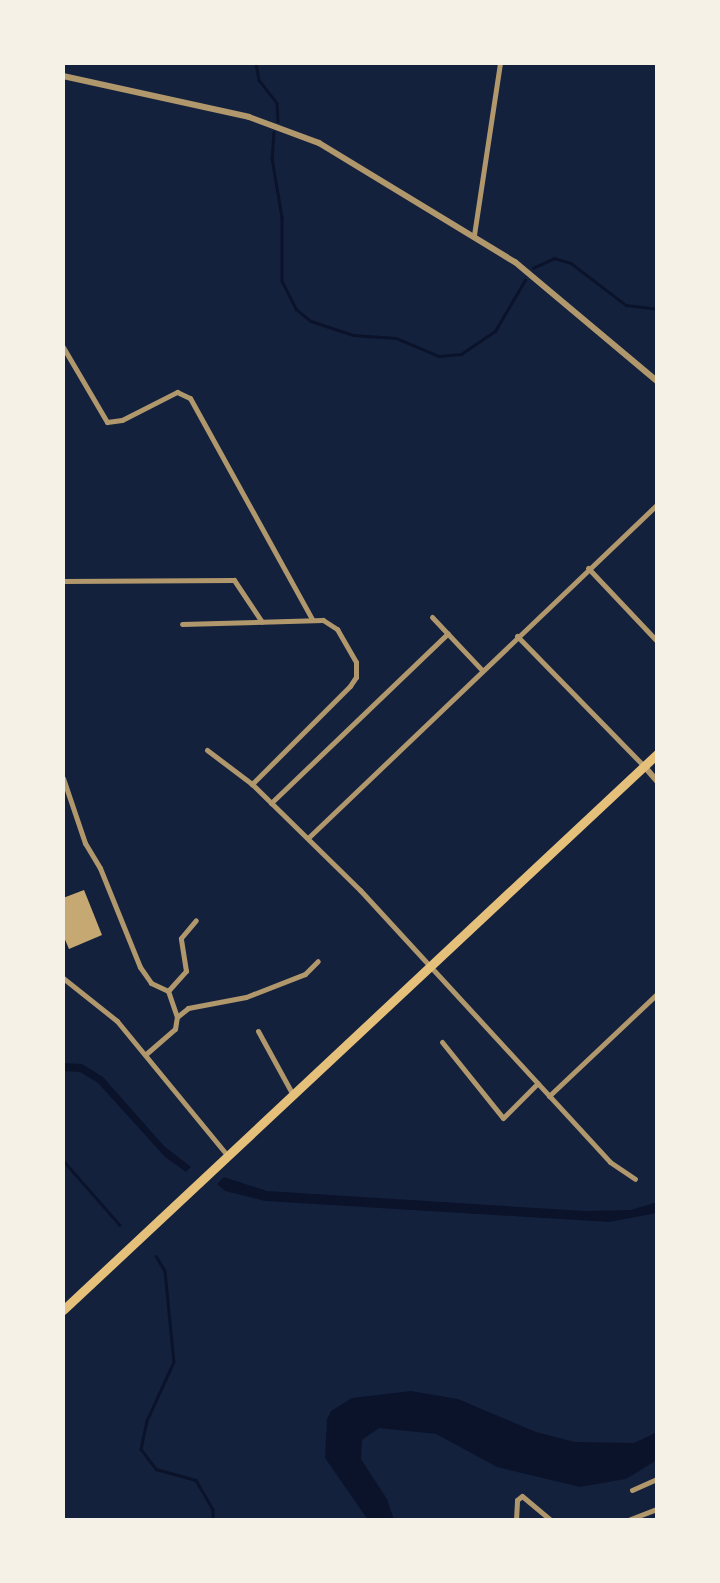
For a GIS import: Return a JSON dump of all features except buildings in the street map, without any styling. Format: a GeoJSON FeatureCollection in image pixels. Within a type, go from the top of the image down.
{"type":"FeatureCollection","features":[{"type":"Feature","properties":{"kind":"highway"},"geometry":{"type":"LineString","coordinates":[[63,1310],[657,754]]}},
{"type":"Feature","properties":{"kind":"street"},"geometry":{"type":"LineString","coordinates":[[474,234],[500,63]]}},
{"type":"Feature","properties":{"kind":"street"},"geometry":{"type":"LineString","coordinates":[[63,76],[207,106],[285,129],[344,156],[474,234],[515,262],[657,381]]}},
{"type":"Feature","properties":{"kind":"street"},"geometry":{"type":"LineString","coordinates":[[63,347],[107,422],[122,421],[177,393],[190,398],[312,619]]}},
{"type":"Feature","properties":{"kind":"street"},"geometry":{"type":"LineString","coordinates":[[308,838],[657,504]]}},
{"type":"Feature","properties":{"kind":"street"},"geometry":{"type":"LineString","coordinates":[[588,568],[657,641]]}},
{"type":"Feature","properties":{"kind":"street"},"geometry":{"type":"LineString","coordinates":[[63,581],[234,580],[262,622]]}},
{"type":"Feature","properties":{"kind":"street"},"geometry":{"type":"LineString","coordinates":[[432,617],[482,670]]}},
{"type":"Feature","properties":{"kind":"street"},"geometry":{"type":"LineString","coordinates":[[182,624],[312,619],[337,629],[356,663],[356,677],[252,784]]}},
{"type":"Feature","properties":{"kind":"street"},"geometry":{"type":"LineString","coordinates":[[271,803],[448,633]]}},
{"type":"Feature","properties":{"kind":"street"},"geometry":{"type":"LineString","coordinates":[[517,636],[657,781]]}},
{"type":"Feature","properties":{"kind":"street"},"geometry":{"type":"LineString","coordinates":[[207,750],[252,784],[308,838],[610,1162],[635,1179]]}},
{"type":"Feature","properties":{"kind":"street"},"geometry":{"type":"LineString","coordinates":[[63,778],[85,843],[100,868],[128,942],[146,978],[168,991],[177,1017]]}},
{"type":"Feature","properties":{"kind":"street"},"geometry":{"type":"LineString","coordinates":[[168,991],[186,971],[181,938],[195,920]]}},
{"type":"Feature","properties":{"kind":"street"},"geometry":{"type":"LineString","coordinates":[[146,1054],[172,1034],[177,1017],[188,1008],[246,998],[311,971],[318,961]]}},
{"type":"Feature","properties":{"kind":"street"},"geometry":{"type":"LineString","coordinates":[[63,978],[117,1021],[228,1156]]}},
{"type":"Feature","properties":{"kind":"street"},"geometry":{"type":"LineString","coordinates":[[550,1096],[657,994]]}},
{"type":"Feature","properties":{"kind":"street"},"geometry":{"type":"LineString","coordinates":[[258,1031],[293,1095]]}},
{"type":"Feature","properties":{"kind":"street"},"geometry":{"type":"LineString","coordinates":[[442,1042],[503,1118],[538,1083]]}},
{"type":"Feature","properties":{"kind":"street"},"geometry":{"type":"LineString","coordinates":[[632,1490],[657,1479]]}},
{"type":"Feature","properties":{"kind":"street"},"geometry":{"type":"LineString","coordinates":[[516,1520],[519,1496],[551,1520]]}},
{"type":"Feature","properties":{"kind":"street"},"geometry":{"type":"LineString","coordinates":[[628,1520],[657,1509]]}},
{"type":"Feature","properties":{"kind":"water"},"geometry":{"type":"Polygon","coordinates":[[[63,1063],[82,1064],[103,1077],[164,1146],[191,1167],[186,1172],[165,1157],[98,1083],[80,1072],[63,1071],[63,1063]]]}},
{"type":"Feature","properties":{"kind":"water"},"geometry":{"type":"Polygon","coordinates":[[[224,1177],[267,1191],[585,1211],[631,1210],[657,1202],[657,1213],[609,1222],[265,1201],[225,1191],[217,1184],[224,1177]]]}},
{"type":"Feature","properties":{"kind":"water"},"geometry":{"type":"Polygon","coordinates":[[[411,1391],[458,1399],[536,1432],[575,1442],[634,1443],[657,1432],[657,1460],[626,1479],[580,1487],[497,1467],[436,1434],[379,1428],[362,1440],[361,1459],[387,1499],[394,1520],[368,1520],[325,1458],[327,1419],[331,1411],[352,1398],[411,1391]]]}},
{"type":"Feature","properties":{"kind":"waterway"},"geometry":{"type":"LineString","coordinates":[[256,63],[259,80],[277,103],[278,121]]}},
{"type":"Feature","properties":{"kind":"waterway"},"geometry":{"type":"LineString","coordinates":[[274,132],[272,158],[282,217],[282,281],[296,309],[311,321],[353,335],[396,338],[439,356],[461,354],[495,331],[525,280]]}},
{"type":"Feature","properties":{"kind":"waterway"},"geometry":{"type":"LineString","coordinates":[[533,268],[554,258],[571,263],[626,305],[657,309]]}},
{"type":"Feature","properties":{"kind":"waterway"},"geometry":{"type":"LineString","coordinates":[[63,1160],[120,1225]]}},
{"type":"Feature","properties":{"kind":"waterway"},"geometry":{"type":"LineString","coordinates":[[156,1256],[165,1271],[174,1362],[147,1421],[141,1449],[156,1469],[196,1480],[213,1509],[213,1520]]}}]}
